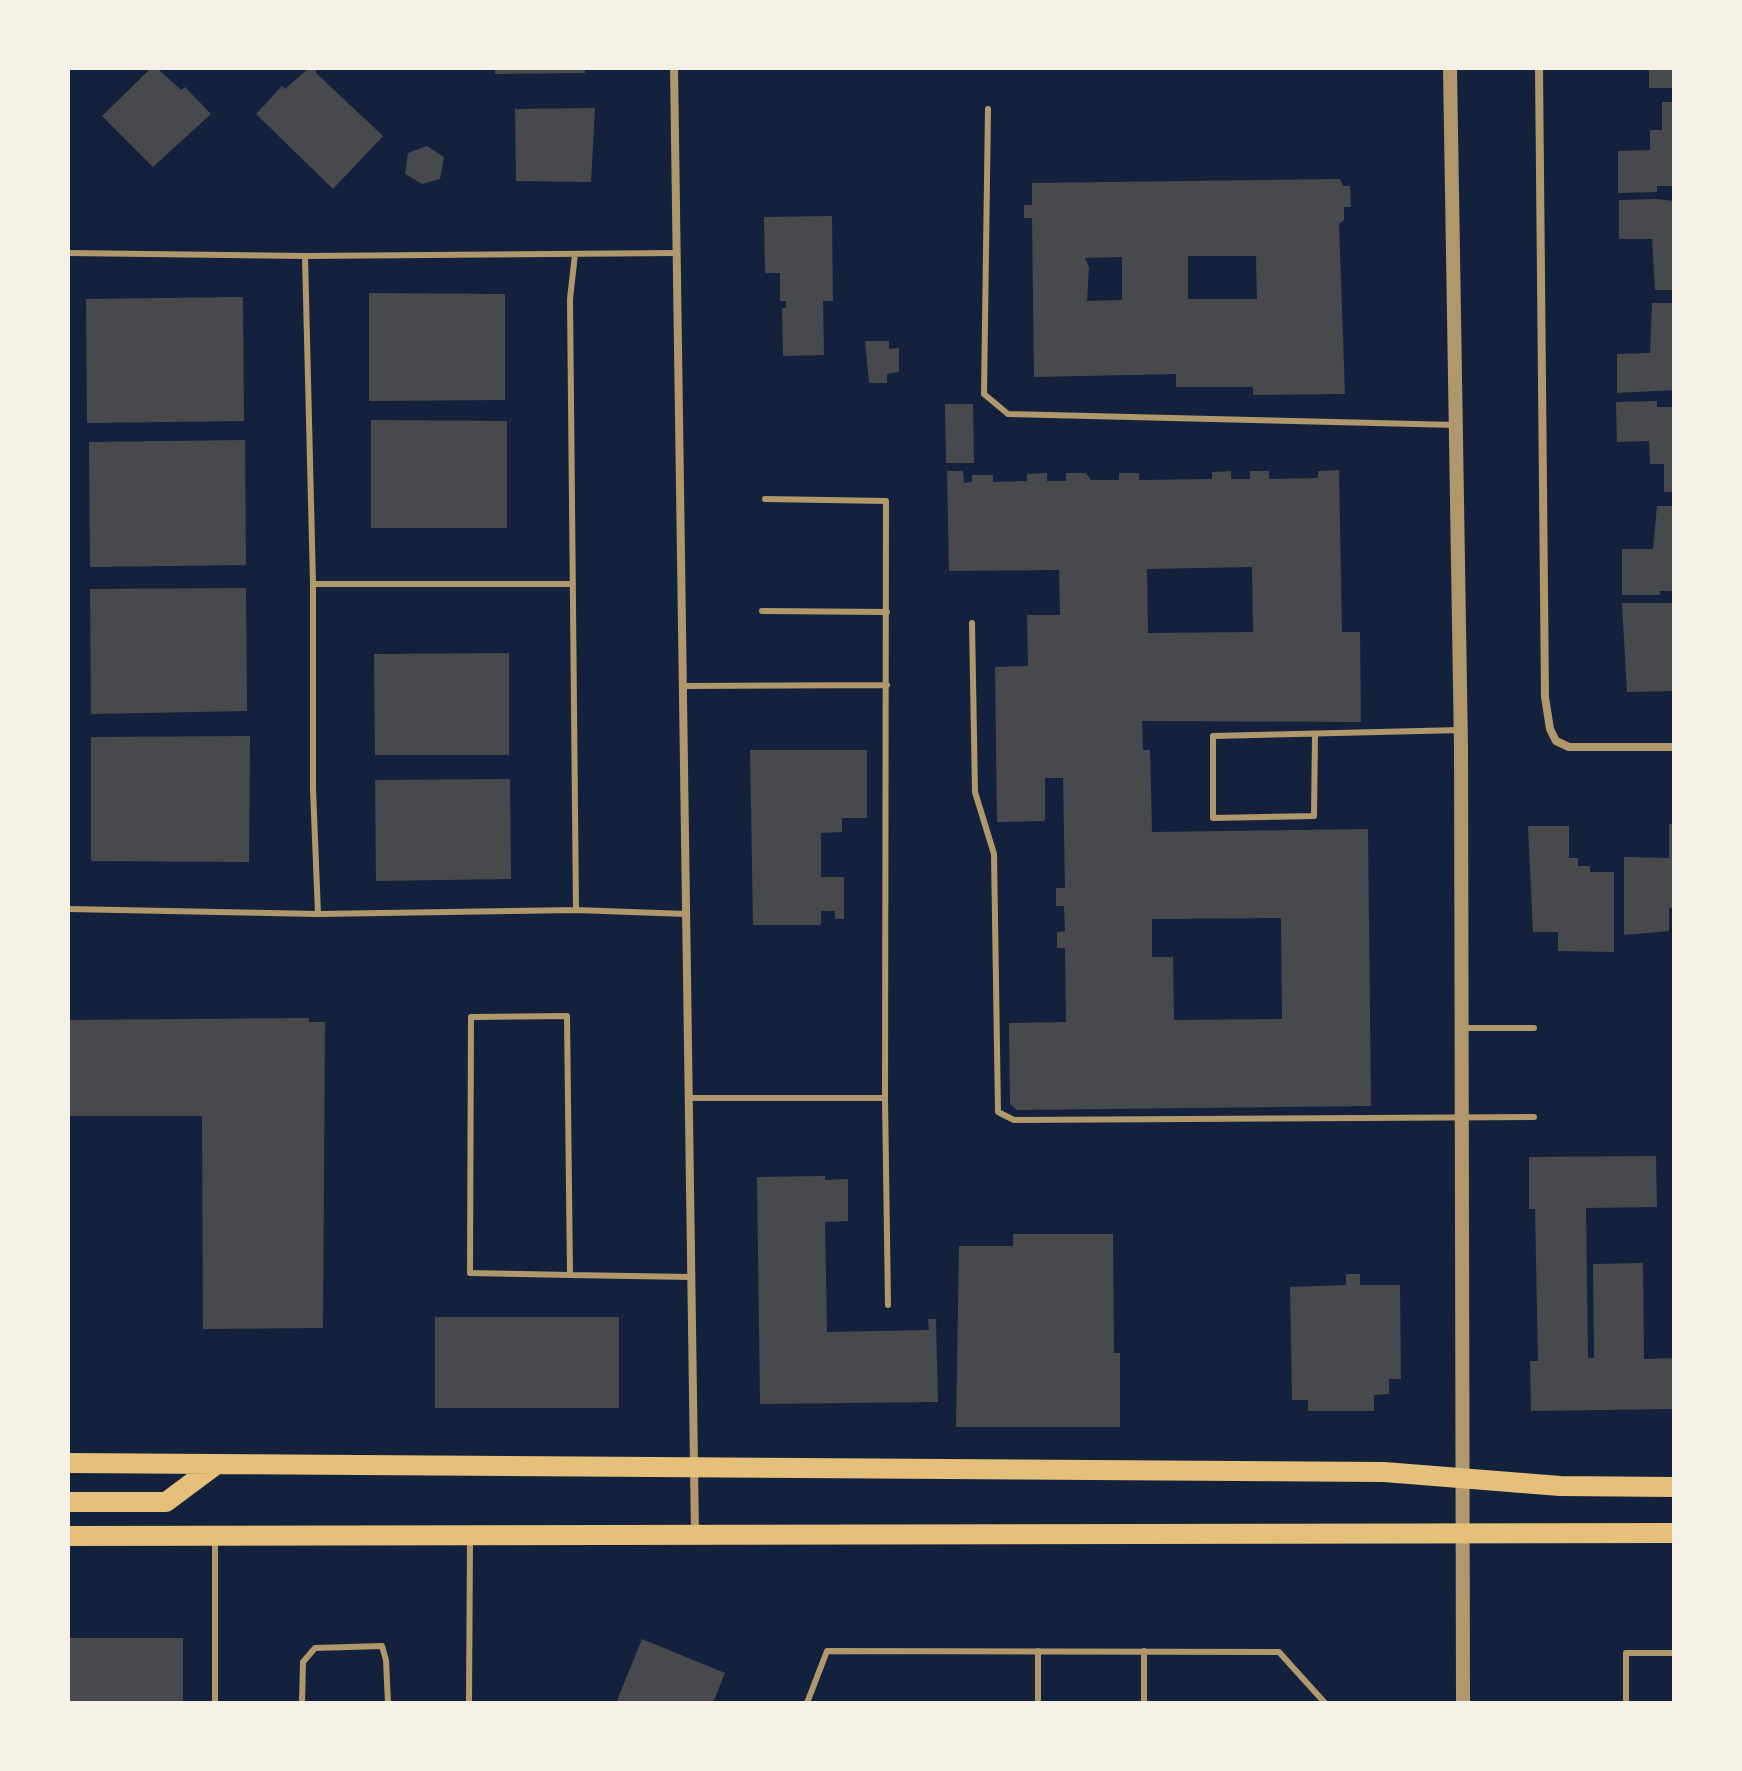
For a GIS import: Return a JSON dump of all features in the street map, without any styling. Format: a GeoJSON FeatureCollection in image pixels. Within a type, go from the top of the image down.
{"type":"FeatureCollection","features":[{"type":"Feature","properties":{"kind":"main road"},"geometry":{"type":"LineString","coordinates":[[68,1463],[1384,1472],[1560,1486],[1674,1487]]}},
{"type":"Feature","properties":{"kind":"main road"},"geometry":{"type":"LineString","coordinates":[[68,1502],[166,1502],[217,1464]]}},
{"type":"Feature","properties":{"kind":"main road"},"geometry":{"type":"LineString","coordinates":[[68,1536],[1674,1533]]}},
{"type":"Feature","properties":{"kind":"street"},"geometry":{"type":"LineString","coordinates":[[674,68],[695,1536]]}},
{"type":"Feature","properties":{"kind":"street"},"geometry":{"type":"LineString","coordinates":[[1450,68],[1461,730],[1460,1476],[1463,1703]]}},
{"type":"Feature","properties":{"kind":"street"},"geometry":{"type":"LineString","coordinates":[[1539,68],[1545,697],[1550,729],[1556,741],[1569,747],[1674,747]]}},
{"type":"Feature","properties":{"kind":"lane"},"geometry":{"type":"LineString","coordinates":[[988,109],[984,394],[1008,414],[1456,425]]}},
{"type":"Feature","properties":{"kind":"lane"},"geometry":{"type":"LineString","coordinates":[[68,253],[305,256],[676,253]]}},
{"type":"Feature","properties":{"kind":"lane"},"geometry":{"type":"LineString","coordinates":[[575,254],[570,299],[576,910]]}},
{"type":"Feature","properties":{"kind":"lane"},"geometry":{"type":"LineString","coordinates":[[305,256],[313,584],[313,789],[318,914]]}},
{"type":"Feature","properties":{"kind":"lane"},"geometry":{"type":"LineString","coordinates":[[765,499],[886,501],[885,1098],[888,1305]]}},
{"type":"Feature","properties":{"kind":"lane"},"geometry":{"type":"LineString","coordinates":[[313,584],[573,584]]}},
{"type":"Feature","properties":{"kind":"lane"},"geometry":{"type":"LineString","coordinates":[[762,611],[887,612]]}},
{"type":"Feature","properties":{"kind":"lane"},"geometry":{"type":"LineString","coordinates":[[972,623],[975,792],[994,854],[998,1112],[1014,1120],[1534,1117]]}},
{"type":"Feature","properties":{"kind":"lane"},"geometry":{"type":"LineString","coordinates":[[683,686],[887,685]]}},
{"type":"Feature","properties":{"kind":"lane"},"geometry":{"type":"LineString","coordinates":[[1315,734],[1314,816],[1213,818],[1213,736],[1461,730]]}},
{"type":"Feature","properties":{"kind":"lane"},"geometry":{"type":"LineString","coordinates":[[68,909],[318,914],[576,910],[686,914]]}},
{"type":"Feature","properties":{"kind":"lane"},"geometry":{"type":"LineString","coordinates":[[570,1275],[567,1016],[471,1017],[470,1273],[570,1275],[691,1277]]}},
{"type":"Feature","properties":{"kind":"lane"},"geometry":{"type":"LineString","coordinates":[[1462,1028],[1534,1028]]}},
{"type":"Feature","properties":{"kind":"lane"},"geometry":{"type":"LineString","coordinates":[[689,1098],[885,1098]]}},
{"type":"Feature","properties":{"kind":"lane"},"geometry":{"type":"LineString","coordinates":[[215,1537],[215,1703]]}},
{"type":"Feature","properties":{"kind":"lane"},"geometry":{"type":"LineString","coordinates":[[469,1703],[470,1537]]}},
{"type":"Feature","properties":{"kind":"lane"},"geometry":{"type":"LineString","coordinates":[[302,1703],[303,1662],[315,1648],[382,1646],[386,1660],[388,1703]]}},
{"type":"Feature","properties":{"kind":"lane"},"geometry":{"type":"LineString","coordinates":[[807,1703],[827,1651],[1144,1651],[1279,1652],[1325,1703]]}},
{"type":"Feature","properties":{"kind":"lane"},"geometry":{"type":"LineString","coordinates":[[1038,1651],[1038,1703]]}},
{"type":"Feature","properties":{"kind":"lane"},"geometry":{"type":"LineString","coordinates":[[1144,1651],[1144,1703]]}},
{"type":"Feature","properties":{"kind":"lane"},"geometry":{"type":"LineString","coordinates":[[1626,1703],[1626,1653],[1674,1653]]}},
{"type":"Feature","properties":{"kind":"building"},"geometry":{"type":"Polygon","coordinates":[[[151,68],[157,68],[181,90],[185,87],[211,114],[153,167],[102,116],[151,68]]]}},
{"type":"Feature","properties":{"kind":"building"},"geometry":{"type":"Polygon","coordinates":[[[309,68],[316,68],[316,73],[383,136],[333,189],[256,114],[282,86],[285,89],[309,68]]]}},
{"type":"Feature","properties":{"kind":"building"},"geometry":{"type":"Polygon","coordinates":[[[495,68],[585,68],[585,73],[495,74],[495,68]]]}},
{"type":"Feature","properties":{"kind":"building"},"geometry":{"type":"Polygon","coordinates":[[[1649,68],[1674,68],[1674,88],[1649,88],[1649,68]]]}},
{"type":"Feature","properties":{"kind":"building"},"geometry":{"type":"Polygon","coordinates":[[[1662,102],[1674,102],[1674,186],[1657,186],[1657,192],[1618,193],[1618,151],[1650,150],[1650,130],[1662,130],[1662,102]]]}},
{"type":"Feature","properties":{"kind":"building"},"geometry":{"type":"Polygon","coordinates":[[[595,108],[591,182],[516,181],[515,109],[595,108]]]}},
{"type":"Feature","properties":{"kind":"building"},"geometry":{"type":"Polygon","coordinates":[[[427,146],[444,157],[440,179],[422,184],[405,174],[408,153],[427,146]]]}},
{"type":"Feature","properties":{"kind":"building"},"geometry":{"type":"Polygon","coordinates":[[[1340,179],[1343,186],[1350,186],[1351,207],[1344,207],[1344,220],[1339,224],[1345,394],[1253,395],[1253,387],[1176,387],[1176,374],[1034,377],[1032,218],[1024,218],[1024,205],[1032,205],[1032,183],[1340,179]],[[1188,256],[1188,299],[1257,299],[1256,256],[1188,256]],[[1122,257],[1085,258],[1089,267],[1087,301],[1122,300],[1122,257]]]}},
{"type":"Feature","properties":{"kind":"building"},"geometry":{"type":"Polygon","coordinates":[[[1619,200],[1674,201],[1674,290],[1655,290],[1652,239],[1619,239],[1619,200]]]}},
{"type":"Feature","properties":{"kind":"building"},"geometry":{"type":"Polygon","coordinates":[[[832,216],[833,301],[823,301],[824,355],[783,356],[782,308],[786,308],[786,301],[780,301],[780,273],[765,273],[764,217],[832,216]]]}},
{"type":"Feature","properties":{"kind":"building"},"geometry":{"type":"Polygon","coordinates":[[[369,293],[505,294],[505,400],[369,401],[369,293]]]}},
{"type":"Feature","properties":{"kind":"building"},"geometry":{"type":"Polygon","coordinates":[[[243,297],[244,421],[87,423],[86,299],[243,297]]]}},
{"type":"Feature","properties":{"kind":"building"},"geometry":{"type":"Polygon","coordinates":[[[1652,303],[1674,303],[1674,390],[1617,393],[1617,354],[1650,353],[1652,303]]]}},
{"type":"Feature","properties":{"kind":"building"},"geometry":{"type":"Polygon","coordinates":[[[865,341],[889,341],[889,349],[899,348],[899,372],[887,374],[887,383],[869,383],[865,341]]]}},
{"type":"Feature","properties":{"kind":"building"},"geometry":{"type":"Polygon","coordinates":[[[1657,401],[1657,407],[1674,407],[1674,492],[1664,492],[1664,464],[1650,464],[1649,441],[1617,442],[1616,402],[1657,401]]]}},
{"type":"Feature","properties":{"kind":"building"},"geometry":{"type":"Polygon","coordinates":[[[945,404],[973,404],[974,463],[946,463],[945,404]]]}},
{"type":"Feature","properties":{"kind":"building"},"geometry":{"type":"Polygon","coordinates":[[[371,420],[507,421],[507,528],[371,528],[371,420]]]}},
{"type":"Feature","properties":{"kind":"building"},"geometry":{"type":"Polygon","coordinates":[[[245,440],[246,565],[90,567],[89,442],[245,440]]]}},
{"type":"Feature","properties":{"kind":"building"},"geometry":{"type":"Polygon","coordinates":[[[1339,470],[1342,632],[1360,632],[1361,722],[1142,721],[1143,750],[1150,750],[1152,832],[1368,829],[1371,1106],[1017,1110],[1010,1104],[1009,1023],[1066,1022],[1065,948],[1057,948],[1057,932],[1065,931],[1064,906],[1056,906],[1056,888],[1065,888],[1063,778],[1045,778],[1045,821],[997,822],[995,667],[1028,666],[1027,615],[1060,615],[1059,570],[949,571],[947,471],[963,471],[964,483],[972,482],[972,475],[993,475],[993,482],[1027,481],[1027,474],[1047,473],[1047,481],[1066,481],[1066,473],[1086,473],[1091,480],[1119,480],[1119,473],[1139,473],[1139,480],[1212,479],[1212,472],[1231,471],[1231,479],[1250,479],[1250,471],[1269,471],[1269,479],[1318,478],[1318,471],[1339,470]],[[1252,567],[1147,569],[1148,633],[1253,632],[1252,567]],[[1281,918],[1152,919],[1152,957],[1173,957],[1174,1020],[1282,1019],[1281,918]]]}},
{"type":"Feature","properties":{"kind":"building"},"geometry":{"type":"Polygon","coordinates":[[[1657,506],[1674,506],[1674,591],[1660,591],[1660,595],[1622,595],[1622,549],[1653,549],[1657,506]]]}},
{"type":"Feature","properties":{"kind":"building"},"geometry":{"type":"Polygon","coordinates":[[[246,588],[247,711],[91,714],[90,589],[246,588]]]}},
{"type":"Feature","properties":{"kind":"building"},"geometry":{"type":"Polygon","coordinates":[[[1622,603],[1674,603],[1674,691],[1627,692],[1622,603]]]}},
{"type":"Feature","properties":{"kind":"building"},"geometry":{"type":"Polygon","coordinates":[[[509,653],[509,755],[375,755],[374,654],[509,653]]]}},
{"type":"Feature","properties":{"kind":"building"},"geometry":{"type":"Polygon","coordinates":[[[250,736],[249,862],[91,861],[91,737],[250,736]]]}},
{"type":"Feature","properties":{"kind":"building"},"geometry":{"type":"Polygon","coordinates":[[[750,750],[867,750],[867,818],[842,818],[842,832],[821,833],[821,877],[844,877],[844,919],[835,919],[835,911],[821,911],[821,925],[753,925],[750,750]]]}},
{"type":"Feature","properties":{"kind":"building"},"geometry":{"type":"Polygon","coordinates":[[[510,779],[511,879],[376,881],[375,780],[510,779]]]}},
{"type":"Feature","properties":{"kind":"building"},"geometry":{"type":"Polygon","coordinates":[[[1669,824],[1674,824],[1674,908],[1669,908],[1669,931],[1624,935],[1624,857],[1669,858],[1669,824]]]}},
{"type":"Feature","properties":{"kind":"building"},"geometry":{"type":"Polygon","coordinates":[[[1528,826],[1569,826],[1569,858],[1578,858],[1578,866],[1590,866],[1590,872],[1614,872],[1614,952],[1558,951],[1558,932],[1533,932],[1528,826]]]}},
{"type":"Feature","properties":{"kind":"building"},"geometry":{"type":"Polygon","coordinates":[[[309,1018],[309,1022],[325,1022],[323,1328],[203,1329],[202,1116],[68,1116],[68,1020],[309,1018]]]}},
{"type":"Feature","properties":{"kind":"building"},"geometry":{"type":"Polygon","coordinates":[[[1656,1156],[1657,1207],[1586,1208],[1588,1358],[1594,1358],[1593,1264],[1643,1263],[1644,1359],[1674,1358],[1674,1409],[1531,1411],[1530,1361],[1538,1361],[1535,1209],[1529,1209],[1529,1157],[1656,1156]]]}},
{"type":"Feature","properties":{"kind":"building"},"geometry":{"type":"Polygon","coordinates":[[[825,1176],[825,1180],[848,1179],[848,1221],[825,1222],[827,1332],[929,1330],[928,1319],[936,1319],[938,1402],[760,1404],[757,1177],[825,1176]]]}},
{"type":"Feature","properties":{"kind":"building"},"geometry":{"type":"Polygon","coordinates":[[[1013,1234],[1113,1234],[1114,1353],[1120,1353],[1120,1427],[956,1427],[959,1246],[1013,1246],[1013,1234]]]}},
{"type":"Feature","properties":{"kind":"building"},"geometry":{"type":"Polygon","coordinates":[[[1346,1274],[1360,1274],[1360,1285],[1400,1285],[1401,1379],[1389,1379],[1389,1394],[1374,1395],[1374,1411],[1308,1411],[1308,1400],[1292,1400],[1290,1287],[1346,1285],[1346,1274]]]}},
{"type":"Feature","properties":{"kind":"building"},"geometry":{"type":"Polygon","coordinates":[[[435,1317],[619,1317],[619,1408],[435,1408],[435,1317]]]}},
{"type":"Feature","properties":{"kind":"building"},"geometry":{"type":"Polygon","coordinates":[[[68,1638],[183,1638],[183,1703],[68,1703],[68,1638]]]}},
{"type":"Feature","properties":{"kind":"building"},"geometry":{"type":"Polygon","coordinates":[[[642,1639],[725,1673],[713,1703],[616,1703],[642,1639]]]}}]}
